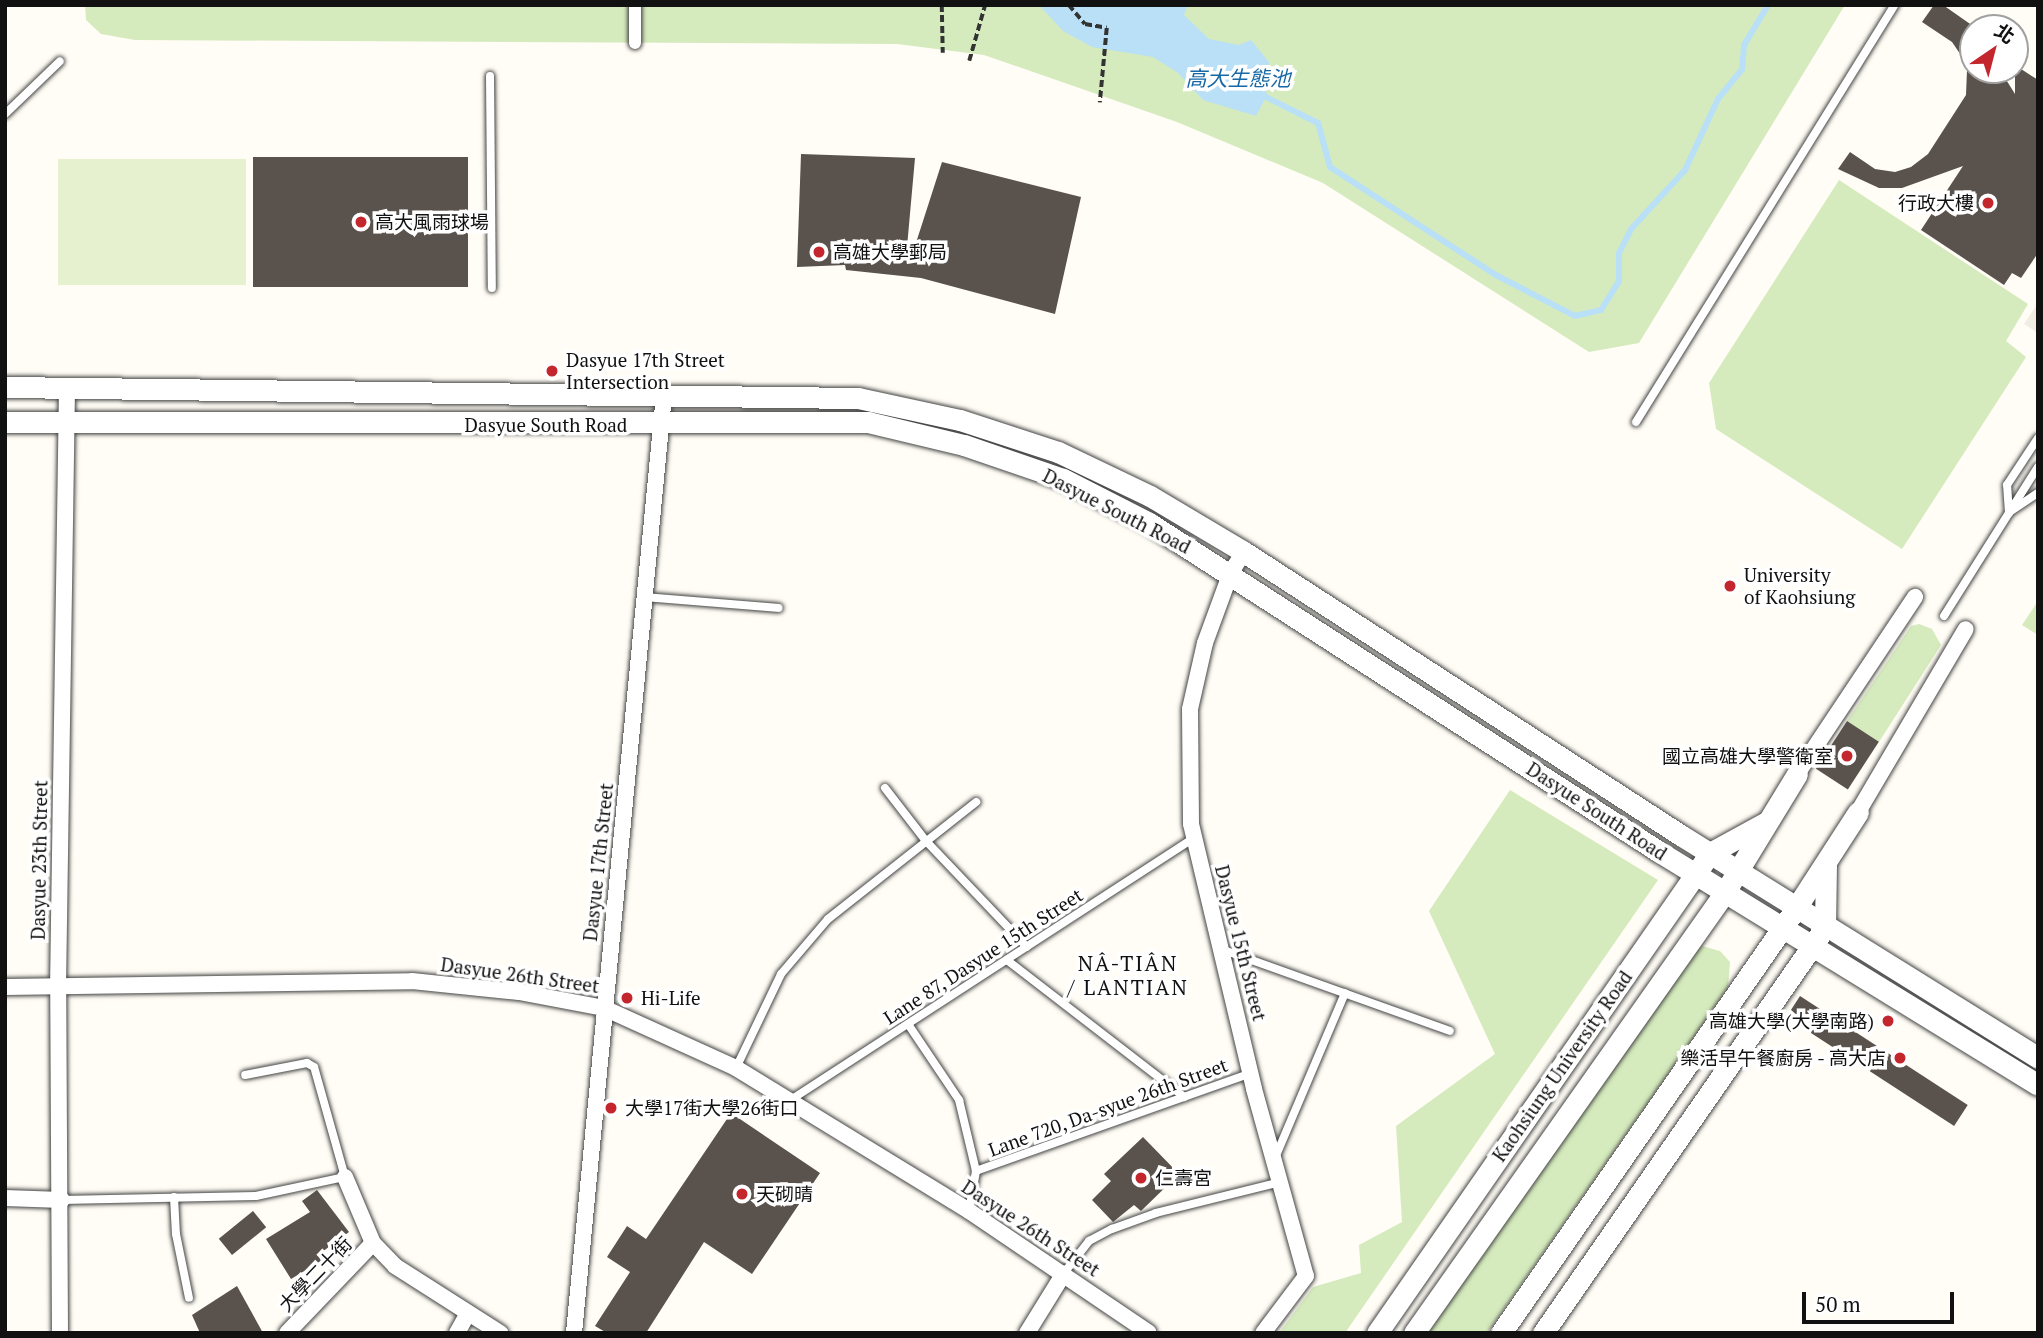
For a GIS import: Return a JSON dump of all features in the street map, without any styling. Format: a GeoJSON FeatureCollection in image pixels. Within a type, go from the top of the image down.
{"type":"FeatureCollection","features":[{"type":"Feature","properties":{"kind":"street"},"geometry":{"type":"LineString","coordinates":[[635,5],[635,43]]}},
{"type":"Feature","properties":{"kind":"street","name":"Dasyue South Road"},"geometry":{"type":"LineString","coordinates":[[5,387],[858,398],[960,420],[1058,452],[1150,496],[1244,552],[1825,927],[2038,1058]]}},
{"type":"Feature","properties":{"kind":"street","name":"Dasyue 23th Street"},"geometry":{"type":"LineString","coordinates":[[60,1333],[62,1200],[58,988],[67,387]]}},
{"type":"Feature","properties":{"kind":"street","name":"Dasyue 17th Street"},"geometry":{"type":"LineString","coordinates":[[574,1333],[664,395]]}},
{"type":"Feature","properties":{"kind":"street","name":"Dasyue South Road"},"geometry":{"type":"LineString","coordinates":[[5,422],[661,425],[868,422],[964,445],[1063,479],[1231,572],[1725,892],[2038,1085]]}},
{"type":"Feature","properties":{"kind":"street","name":"Dasyue 15th Street"},"geometry":{"type":"LineString","coordinates":[[1244,552],[1231,572],[1205,643],[1190,709],[1194,838],[1251,1073],[1306,1276],[1263,1333]]}},
{"type":"Feature","properties":{"kind":"street"},"geometry":{"type":"LineString","coordinates":[[1797,774],[1915,597]]}},
{"type":"Feature","properties":{"kind":"street"},"geometry":{"type":"LineString","coordinates":[[1501,1333],[1826,864],[1966,629]]}},
{"type":"Feature","properties":{"kind":"street","name":"Kaohsiung University Road"},"geometry":{"type":"LineString","coordinates":[[1415,1333],[1725,892],[1797,774]]}},
{"type":"Feature","properties":{"kind":"street","name":"Kaohsiung University Road"},"geometry":{"type":"LineString","coordinates":[[1377,1333],[1710,853],[1766,822]]}},
{"type":"Feature","properties":{"kind":"street"},"geometry":{"type":"LineString","coordinates":[[1543,1333],[1825,927],[1826,864]]}},
{"type":"Feature","properties":{"kind":"street","name":"Dasyue 26th Street"},"geometry":{"type":"LineString","coordinates":[[5,987],[412,981],[519,992],[604,1008],[736,1068],[969,1211],[1149,1333]]}},
{"type":"Feature","properties":{"kind":"street"},"geometry":{"type":"LineString","coordinates":[[345,1177],[373,1243],[395,1266],[500,1333]]}},
{"type":"Feature","properties":{"kind":"street"},"geometry":{"type":"LineString","coordinates":[[5,1198],[62,1200]]}},
{"type":"Feature","properties":{"kind":"street","name":"大學二十街"},"geometry":{"type":"LineString","coordinates":[[287,1333],[373,1243]]}},
{"type":"Feature","properties":{"kind":"street"},"geometry":{"type":"LineString","coordinates":[[1027,1333],[1064,1273]]}},
{"type":"Feature","properties":{"kind":"street"},"geometry":{"type":"LineString","coordinates":[[457,1333],[468,1312]]}},
{"type":"Feature","properties":{"kind":"lane"},"geometry":{"type":"LineString","coordinates":[[1636,422],[1895,5]]}},
{"type":"Feature","properties":{"kind":"lane"},"geometry":{"type":"LineString","coordinates":[[5,114],[60,61]]}},
{"type":"Feature","properties":{"kind":"lane"},"geometry":{"type":"LineString","coordinates":[[490,76],[492,288]]}},
{"type":"Feature","properties":{"kind":"lane"},"geometry":{"type":"LineString","coordinates":[[2009,513],[2007,485],[2038,438]]}},
{"type":"Feature","properties":{"kind":"lane"},"geometry":{"type":"LineString","coordinates":[[1944,616],[2038,467]]}},
{"type":"Feature","properties":{"kind":"lane"},"geometry":{"type":"LineString","coordinates":[[2009,513],[2038,493]]}},
{"type":"Feature","properties":{"kind":"lane"},"geometry":{"type":"LineString","coordinates":[[645,597],[779,608]]}},
{"type":"Feature","properties":{"kind":"lane"},"geometry":{"type":"LineString","coordinates":[[885,788],[926,841],[1027,947]]}},
{"type":"Feature","properties":{"kind":"lane"},"geometry":{"type":"LineString","coordinates":[[736,1068],[781,974],[828,919],[976,802]]}},
{"type":"Feature","properties":{"kind":"lane","name":"Lane 87, Dasyue 15th Street"},"geometry":{"type":"LineString","coordinates":[[789,1101],[1194,838]]}},
{"type":"Feature","properties":{"kind":"lane"},"geometry":{"type":"LineString","coordinates":[[1221,949],[1450,1031]]}},
{"type":"Feature","properties":{"kind":"lane"},"geometry":{"type":"LineString","coordinates":[[1007,960],[1184,1097]]}},
{"type":"Feature","properties":{"kind":"lane"},"geometry":{"type":"LineString","coordinates":[[1274,1161],[1345,993]]}},
{"type":"Feature","properties":{"kind":"lane"},"geometry":{"type":"LineString","coordinates":[[908,1024],[959,1100],[976,1171],[969,1211]]}},
{"type":"Feature","properties":{"kind":"lane"},"geometry":{"type":"LineString","coordinates":[[62,1200],[277,1194],[345,1177],[314,1067],[307,1063],[245,1075]]}},
{"type":"Feature","properties":{"kind":"lane","name":"Lane 720, Da-syue 26th Street"},"geometry":{"type":"LineString","coordinates":[[976,1171],[1251,1073]]}},
{"type":"Feature","properties":{"kind":"lane"},"geometry":{"type":"LineString","coordinates":[[1064,1273],[1089,1241],[1112,1229],[1156,1213],[1280,1182]]}},
{"type":"Feature","properties":{"kind":"lane"},"geometry":{"type":"LineString","coordinates":[[174,1197],[176,1234],[189,1298]]}},
{"type":"Feature","properties":{"kind":"path"},"geometry":{"type":"LineString","coordinates":[[942,5],[943,53]]}},
{"type":"Feature","properties":{"kind":"path"},"geometry":{"type":"LineString","coordinates":[[969,61],[985,5]]}},
{"type":"Feature","properties":{"kind":"path"},"geometry":{"type":"LineString","coordinates":[[1069,5],[1085,24],[1107,28],[1100,103]]}},
{"type":"Feature","properties":{"kind":"green space"},"geometry":{"type":"Polygon","coordinates":[[[85,5],[1845,5],[1639,343],[1589,352],[1323,183],[1177,122],[984,55],[897,44],[135,40],[101,34],[86,20],[85,5]]]}},
{"type":"Feature","properties":{"kind":"green space"},"geometry":{"type":"Polygon","coordinates":[[[58,159],[246,159],[246,285],[58,285],[58,159]]]}},
{"type":"Feature","properties":{"kind":"green space"},"geometry":{"type":"Polygon","coordinates":[[[1839,180],[2028,304],[2006,341],[2026,357],[1902,549],[1716,429],[1709,383],[1839,180]]]}},
{"type":"Feature","properties":{"kind":"green space"},"geometry":{"type":"Polygon","coordinates":[[[2038,601],[2038,635],[2022,625],[2038,601]]]}},
{"type":"Feature","properties":{"kind":"green space"},"geometry":{"type":"Polygon","coordinates":[[[1919,624],[1932,629],[1941,645],[1879,742],[1847,721],[1911,626],[1919,624]]]}},
{"type":"Feature","properties":{"kind":"green space"},"geometry":{"type":"Polygon","coordinates":[[[1510,790],[1658,880],[1345,1333],[1279,1333],[1313,1287],[1361,1273],[1359,1245],[1402,1222],[1396,1126],[1495,1054],[1429,911],[1510,790]]]}},
{"type":"Feature","properties":{"kind":"green space"},"geometry":{"type":"Polygon","coordinates":[[[1702,946],[1720,951],[1730,962],[1728,988],[1487,1333],[1424,1333],[1691,952],[1702,946]]]}},
{"type":"Feature","properties":{"kind":"shaded area"},"geometry":{"type":"Polygon","coordinates":[[[2038,303],[2038,333],[2024,324],[2038,303]]]}},
{"type":"Feature","properties":{"kind":"water","name":"高大生態池"},"geometry":{"type":"Polygon","coordinates":[[[1039,5],[1188,5],[1184,15],[1209,39],[1239,45],[1251,40],[1269,62],[1266,97],[1256,116],[1203,100],[1178,73],[1153,57],[1092,47],[1063,31],[1039,5]]]}},
{"type":"Feature","properties":{"kind":"building","name":"行政大樓"},"geometry":{"type":"Polygon","coordinates":[[[1934,5],[1943,5],[1959,16],[1959,52],[1952,42],[1922,22],[1934,5]]]}},
{"type":"Feature","properties":{"kind":"building","name":"行政大樓"},"geometry":{"type":"Polygon","coordinates":[[[2029,74],[2038,80],[2038,253],[2021,278],[2012,273],[2004,285],[1921,230],[1963,166],[1902,188],[1879,188],[1838,169],[1850,152],[1875,169],[1895,172],[1911,167],[1928,154],[1966,95],[1966,84],[2009,84],[2015,94],[2015,84],[2029,84],[2029,74]]]}},
{"type":"Feature","properties":{"kind":"building"},"geometry":{"type":"Polygon","coordinates":[[[801,154],[915,158],[907,247],[914,249],[942,162],[1081,197],[1055,314],[921,278],[846,270],[845,265],[797,267],[801,154]]]}},
{"type":"Feature","properties":{"kind":"building","name":"高大風雨球場"},"geometry":{"type":"Polygon","coordinates":[[[253,157],[468,157],[468,287],[253,287],[253,157]]]}},
{"type":"Feature","properties":{"kind":"building","name":"國立高雄大學警衛室"},"geometry":{"type":"Polygon","coordinates":[[[1847,721],[1879,742],[1848,790],[1816,769],[1847,721]]]}},
{"type":"Feature","properties":{"kind":"building"},"geometry":{"type":"Polygon","coordinates":[[[1800,996],[1968,1105],[1954,1126],[1786,1017],[1800,996]]]}},
{"type":"Feature","properties":{"kind":"building","name":"天砌晴"},"geometry":{"type":"Polygon","coordinates":[[[731,1113],[820,1173],[752,1274],[704,1242],[646,1333],[607,1333],[595,1326],[630,1272],[607,1257],[627,1226],[646,1239],[731,1113]]]}},
{"type":"Feature","properties":{"kind":"building","name":"仁壽宮"},"geometry":{"type":"Polygon","coordinates":[[[1143,1137],[1179,1174],[1141,1211],[1134,1205],[1113,1222],[1092,1200],[1111,1181],[1104,1174],[1143,1137]]]}},
{"type":"Feature","properties":{"kind":"building"},"geometry":{"type":"Polygon","coordinates":[[[317,1190],[349,1232],[318,1255],[321,1261],[291,1279],[266,1239],[310,1212],[302,1201],[317,1190]]]}},
{"type":"Feature","properties":{"kind":"building"},"geometry":{"type":"Polygon","coordinates":[[[253,1211],[266,1227],[232,1255],[219,1239],[253,1211]]]}},
{"type":"Feature","properties":{"kind":"building"},"geometry":{"type":"Polygon","coordinates":[[[237,1286],[263,1333],[200,1333],[192,1315],[237,1286]]]}},
{"type":"Feature","properties":{"kind":"waterway"},"geometry":{"type":"LineString","coordinates":[[1266,97],[1318,123],[1330,167],[1494,274],[1575,316],[1601,310],[1619,281],[1619,253],[1632,228],[1685,170],[1718,99],[1742,69],[1744,45],[1768,5]]}},
{"type":"Feature","properties":{"kind":"place","name":"行政大樓"},"geometry":{"type":"Point","coordinates":[1988,203]}},
{"type":"Feature","properties":{"kind":"place","name":"高大風雨球場"},"geometry":{"type":"Point","coordinates":[361,222]}},
{"type":"Feature","properties":{"kind":"place","name":"高雄大學郵局"},"geometry":{"type":"Point","coordinates":[819,252]}},
{"type":"Feature","properties":{"kind":"place","name":"Dasyue 17th Street Intersection"},"geometry":{"type":"Point","coordinates":[552,371]}},
{"type":"Feature","properties":{"kind":"place","name":"University of Kaohsiung"},"geometry":{"type":"Point","coordinates":[1730,586]}},
{"type":"Feature","properties":{"kind":"place","name":"國立高雄大學警衛室"},"geometry":{"type":"Point","coordinates":[1847,756]}},
{"type":"Feature","properties":{"kind":"place","name":"Hi-Life"},"geometry":{"type":"Point","coordinates":[627,998]}},
{"type":"Feature","properties":{"kind":"place","name":"高雄大學(大學南路)"},"geometry":{"type":"Point","coordinates":[1888,1021]}},
{"type":"Feature","properties":{"kind":"place","name":"樂活早午餐廚房 - 高大店"},"geometry":{"type":"Point","coordinates":[1900,1058]}},
{"type":"Feature","properties":{"kind":"place","name":"大學17街大學26街口"},"geometry":{"type":"Point","coordinates":[611,1108]}},
{"type":"Feature","properties":{"kind":"place","name":"仁壽宮"},"geometry":{"type":"Point","coordinates":[1141,1178]}},
{"type":"Feature","properties":{"kind":"place","name":"天砌晴"},"geometry":{"type":"Point","coordinates":[742,1194]}},
{"type":"Feature","properties":{"kind":"district","name":"NÂ-TIÂN / LANTIAN"},"geometry":{"type":"Point","coordinates":[1128,975]}}]}
